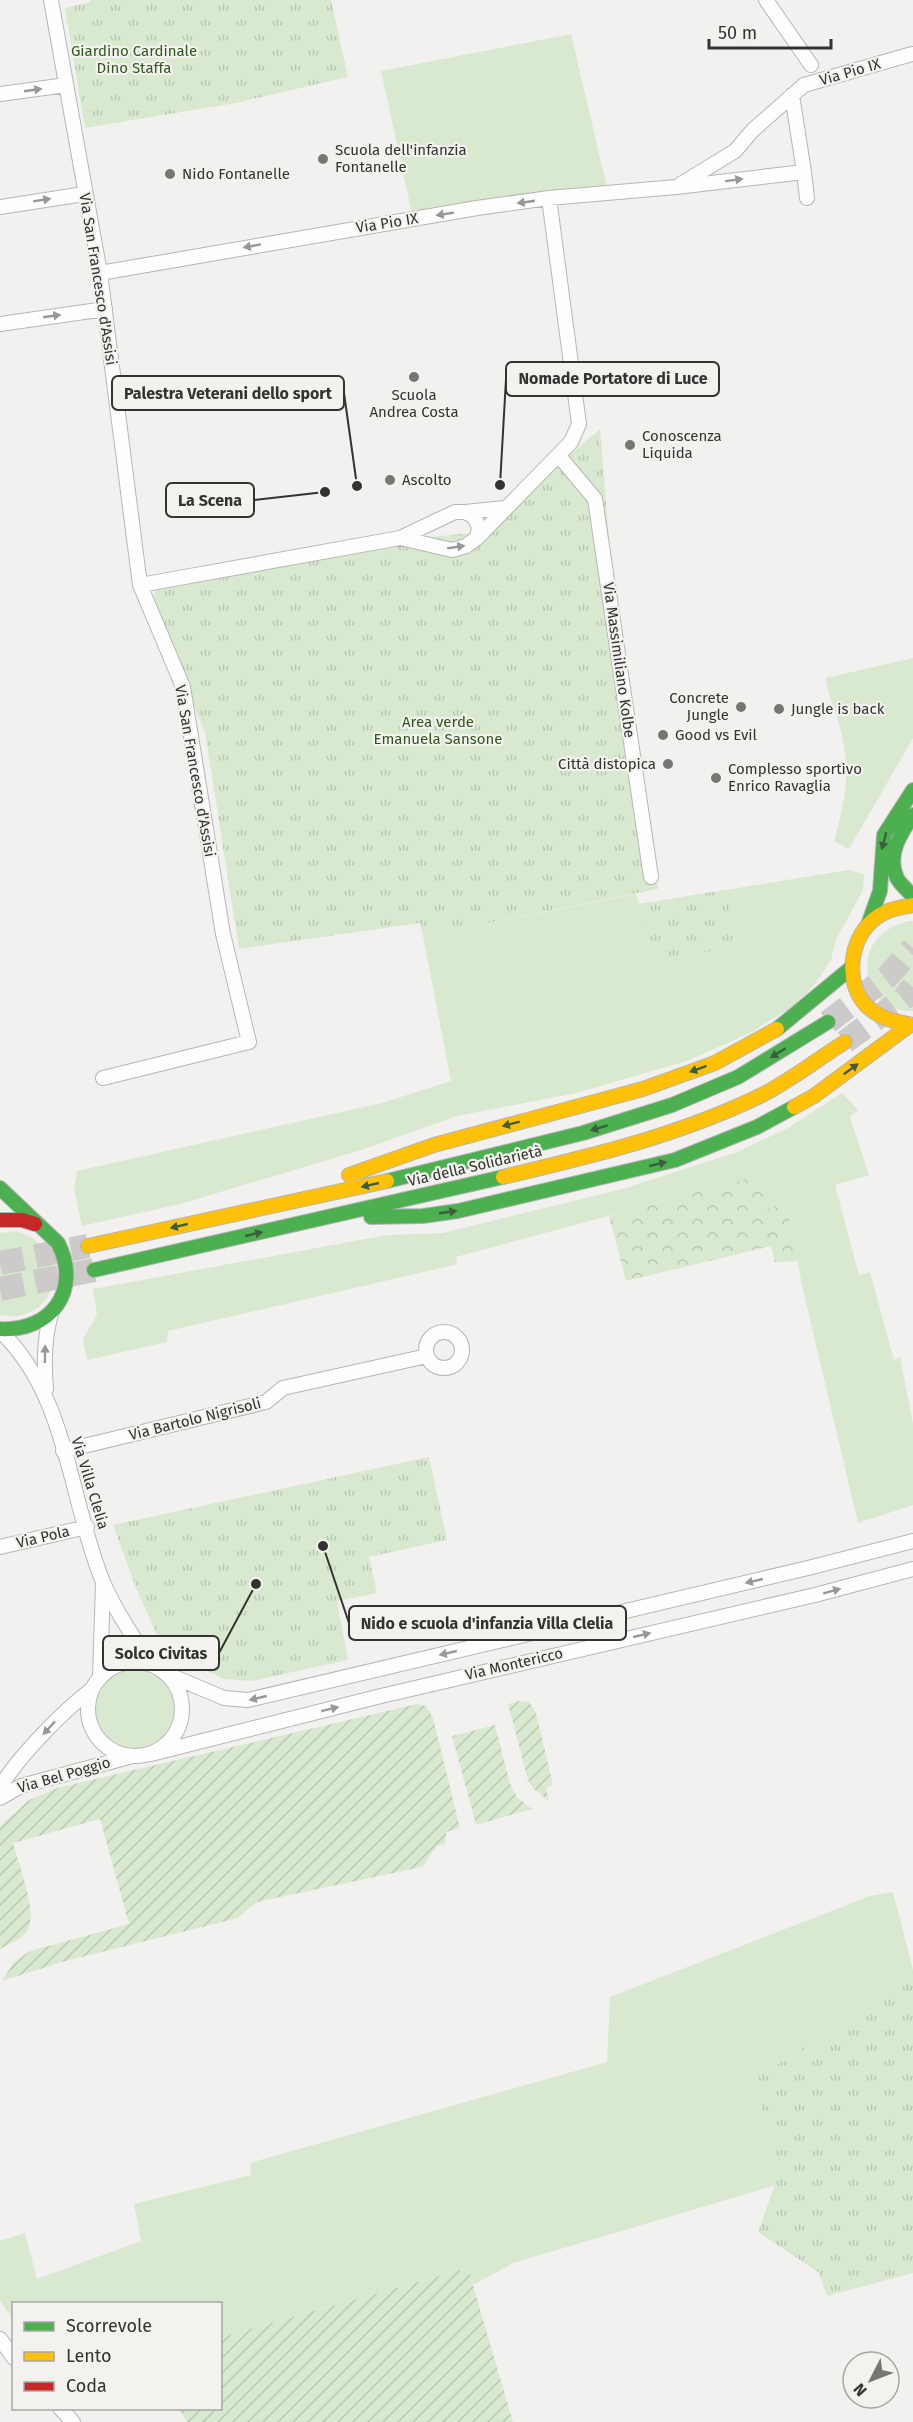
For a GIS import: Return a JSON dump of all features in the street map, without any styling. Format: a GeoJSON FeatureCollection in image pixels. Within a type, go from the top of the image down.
{"type":"FeatureCollection","features":[{"type":"Feature","properties":{"kind":"main road"},"geometry":{"type":"LineString","coordinates":[[911,1025],[888,1020],[870,1008],[860,997],[851,968],[855,943],[869,922],[880,891],[884,835],[913,790]]}},
{"type":"Feature","properties":{"kind":"main road"},"geometry":{"type":"LineString","coordinates":[[913,814],[897,839],[894,860],[897,878],[913,896]]}},
{"type":"Feature","properties":{"kind":"main road"},"geometry":{"type":"LineString","coordinates":[[869,922],[882,912],[898,906],[913,905]]}},
{"type":"Feature","properties":{"kind":"main road"},"geometry":{"type":"LineString","coordinates":[[240,1212],[277,1197],[376,1167],[434,1144],[643,1089],[715,1063],[783,1026],[851,968]]}},
{"type":"Feature","properties":{"kind":"main road","name":"Via della Solidarietà"},"geometry":{"type":"LineString","coordinates":[[88,1246],[336,1193],[583,1133],[672,1105],[738,1077],[828,1022]]}},
{"type":"Feature","properties":{"kind":"main road"},"geometry":{"type":"LineString","coordinates":[[327,1217],[423,1216],[458,1211],[675,1160],[757,1127],[814,1096],[911,1025]]}},
{"type":"Feature","properties":{"kind":"main road","name":"Via della Solidarietà"},"geometry":{"type":"LineString","coordinates":[[94,1270],[597,1155],[684,1128],[765,1093],[844,1042]]}},
{"type":"Feature","properties":{"kind":"main road","name":"Via Villa Clelia"},"geometry":{"type":"LineString","coordinates":[[0,1188],[36,1225],[51,1235],[61,1249],[67,1266],[66,1284],[61,1300],[51,1314],[26,1329],[0,1330]]}},
{"type":"Feature","properties":{"kind":"main road"},"geometry":{"type":"LineString","coordinates":[[0,1220],[22,1220],[36,1225]]}},
{"type":"Feature","properties":{"kind":"street","name":"Via San Francesco d'Assisi"},"geometry":{"type":"LineString","coordinates":[[51,0],[100,273],[140,585],[183,687],[223,934],[249,1042],[103,1078]]}},
{"type":"Feature","properties":{"kind":"street"},"geometry":{"type":"LineString","coordinates":[[766,0],[811,65]]}},
{"type":"Feature","properties":{"kind":"street","name":"Via Pio IX"},"geometry":{"type":"LineString","coordinates":[[676,187],[735,151],[753,130],[804,85],[912,54]]}},
{"type":"Feature","properties":{"kind":"street"},"geometry":{"type":"LineString","coordinates":[[0,94],[66,85]]}},
{"type":"Feature","properties":{"kind":"street"},"geometry":{"type":"LineString","coordinates":[[792,95],[807,198]]}},
{"type":"Feature","properties":{"kind":"street","name":"Via Pio IX"},"geometry":{"type":"LineString","coordinates":[[100,273],[477,208],[549,198],[676,187],[804,172]]}},
{"type":"Feature","properties":{"kind":"street"},"geometry":{"type":"LineString","coordinates":[[0,207],[84,194]]}},
{"type":"Feature","properties":{"kind":"street"},"geometry":{"type":"LineString","coordinates":[[400,538],[452,550],[466,546],[477,538],[559,456],[571,442],[579,424],[549,198]]}},
{"type":"Feature","properties":{"kind":"street"},"geometry":{"type":"LineString","coordinates":[[0,324],[105,309]]}},
{"type":"Feature","properties":{"kind":"street","name":"Via Massimiliano Kolbe"},"geometry":{"type":"LineString","coordinates":[[559,456],[595,499],[651,877]]}},
{"type":"Feature","properties":{"kind":"street"},"geometry":{"type":"LineString","coordinates":[[140,585],[400,538],[455,512],[505,508]]}},
{"type":"Feature","properties":{"kind":"street"},"geometry":{"type":"LineString","coordinates":[[465,512],[474,518],[478,527],[477,538]]}},
{"type":"Feature","properties":{"kind":"street","name":"Via Villa Clelia"},"geometry":{"type":"LineString","coordinates":[[46,1395],[44,1354],[51,1314]]}},
{"type":"Feature","properties":{"kind":"street","name":"Via Villa Clelia"},"geometry":{"type":"LineString","coordinates":[[0,1330],[26,1358],[46,1395],[103,1581],[127,1629],[152,1665]]}},
{"type":"Feature","properties":{"kind":"street","name":"Via Bartolo Nigrisoli"},"geometry":{"type":"LineString","coordinates":[[63,1451],[266,1402],[283,1388],[427,1356]]}},
{"type":"Feature","properties":{"kind":"street","name":"Via Pola"},"geometry":{"type":"LineString","coordinates":[[0,1547],[87,1527]]}},
{"type":"Feature","properties":{"kind":"street","name":"Via Montericco"},"geometry":{"type":"LineString","coordinates":[[167,1674],[224,1698],[248,1700],[808,1568],[913,1541]]}},
{"type":"Feature","properties":{"kind":"street","name":"Via Montericco"},"geometry":{"type":"LineString","coordinates":[[151,1754],[381,1696],[815,1595],[913,1569]]}},
{"type":"Feature","properties":{"kind":"street","name":"Via Villa Clelia"},"geometry":{"type":"LineString","coordinates":[[96,1683],[103,1581]]}},
{"type":"Feature","properties":{"kind":"street"},"geometry":{"type":"LineString","coordinates":[[138,1662],[152,1665],[167,1674],[177,1687],[182,1702],[182,1719],[176,1734],[165,1746],[151,1754],[130,1756],[116,1752],[103,1744],[88,1718],[88,1703],[96,1683],[111,1668],[124,1663],[138,1662]]}},
{"type":"Feature","properties":{"kind":"street","name":"Via Bel Poggio"},"geometry":{"type":"LineString","coordinates":[[0,1786],[58,1718],[96,1683]]}},
{"type":"Feature","properties":{"kind":"street","name":"Via Bel Poggio"},"geometry":{"type":"LineString","coordinates":[[0,1798],[21,1786],[130,1756]]}},
{"type":"Feature","properties":{"kind":"street"},"geometry":{"type":"LineString","coordinates":[[0,2339],[12,2355]]}},
{"type":"Feature","properties":{"kind":"street"},"geometry":{"type":"LineString","coordinates":[[61,2410],[73,2422]]}},
{"type":"Feature","properties":{"kind":"green space","name":"Giardino Cardinale Dino Staffa"},"geometry":{"type":"Polygon","coordinates":[[[90,0],[331,0],[348,77],[236,103],[85,128],[65,8],[91,2],[90,0]]]}},
{"type":"Feature","properties":{"kind":"green space"},"geometry":{"type":"Polygon","coordinates":[[[571,34],[608,192],[412,214],[381,71],[571,34]]]}},
{"type":"Feature","properties":{"kind":"green space","name":"Area verde Emanuela Sansone"},"geometry":{"type":"Polygon","coordinates":[[[600,429],[614,600],[658,889],[423,936],[420,923],[239,949],[205,732],[154,616],[155,585],[321,549],[478,532],[600,429]]]}},
{"type":"Feature","properties":{"kind":"green space"},"geometry":{"type":"Polygon","coordinates":[[[913,658],[913,738],[849,849],[834,841],[842,812],[846,771],[840,727],[826,678],[913,658]]]}},
{"type":"Feature","properties":{"kind":"green space"},"geometry":{"type":"Polygon","coordinates":[[[848,870],[864,874],[863,890],[836,940],[831,960],[808,992],[790,1008],[752,1032],[687,1061],[576,1093],[457,1116],[361,1150],[180,1204],[82,1226],[74,1188],[77,1171],[382,1103],[451,1081],[423,936],[636,894],[639,904],[848,870]]]}},
{"type":"Feature","properties":{"kind":"green space"},"geometry":{"type":"Polygon","coordinates":[[[726,890],[735,947],[649,962],[639,904],[726,890]]]}},
{"type":"Feature","properties":{"kind":"green space"},"geometry":{"type":"Polygon","coordinates":[[[913,921],[913,1011],[895,1009],[881,1000],[872,988],[867,972],[868,956],[875,941],[889,929],[913,921]]]}},
{"type":"Feature","properties":{"kind":"green space"},"geometry":{"type":"Polygon","coordinates":[[[842,1093],[858,1110],[850,1117],[869,1175],[835,1185],[859,1275],[870,1272],[894,1360],[900,1357],[913,1424],[913,1505],[858,1523],[803,1290],[786,1203],[767,1210],[759,1175],[456,1257],[457,1264],[454,1265],[168,1331],[167,1342],[87,1360],[83,1339],[97,1315],[93,1289],[387,1235],[443,1233],[626,1188],[737,1152],[788,1128],[842,1093]]]}},
{"type":"Feature","properties":{"kind":"green space"},"geometry":{"type":"Polygon","coordinates":[[[759,1175],[767,1209],[786,1203],[798,1261],[775,1262],[771,1246],[626,1281],[609,1216],[759,1175]]]}},
{"type":"Feature","properties":{"kind":"green space"},"geometry":{"type":"Polygon","coordinates":[[[16,1231],[35,1240],[48,1253],[53,1269],[53,1284],[46,1298],[35,1309],[20,1316],[0,1315],[0,1233],[16,1231]]]}},
{"type":"Feature","properties":{"kind":"green space"},"geometry":{"type":"Polygon","coordinates":[[[429,1457],[447,1540],[369,1557],[377,1593],[337,1601],[348,1660],[252,1681],[224,1679],[183,1659],[158,1637],[136,1588],[113,1525],[429,1457]]]}},
{"type":"Feature","properties":{"kind":"green space"},"geometry":{"type":"Polygon","coordinates":[[[135,1670],[150,1673],[163,1681],[171,1694],[174,1709],[171,1724],[163,1737],[150,1745],[135,1748],[120,1745],[107,1737],[99,1724],[96,1709],[99,1694],[107,1681],[120,1673],[135,1670]]]}},
{"type":"Feature","properties":{"kind":"green space"},"geometry":{"type":"Polygon","coordinates":[[[519,1701],[529,1702],[536,1713],[553,1785],[546,1787],[549,1802],[533,1788],[528,1780],[508,1704],[519,1701]]]}},
{"type":"Feature","properties":{"kind":"green space"},"geometry":{"type":"Polygon","coordinates":[[[417,1704],[426,1706],[433,1718],[460,1828],[446,1832],[445,1844],[437,1846],[422,1867],[257,1902],[238,1918],[62,1962],[2,1981],[14,1962],[30,1951],[129,1924],[100,1819],[13,1843],[27,1890],[31,1916],[25,1934],[0,1949],[0,1826],[29,1800],[57,1788],[417,1704]]]}},
{"type":"Feature","properties":{"kind":"green space"},"geometry":{"type":"Polygon","coordinates":[[[495,1725],[510,1784],[517,1797],[532,1809],[476,1825],[452,1736],[495,1725]]]}},
{"type":"Feature","properties":{"kind":"green space"},"geometry":{"type":"Polygon","coordinates":[[[893,1892],[913,1970],[913,2008],[783,2183],[513,2263],[477,2283],[473,2284],[468,2268],[222,2337],[222,2302],[12,2302],[12,2318],[0,2301],[0,2241],[25,2233],[37,2279],[141,2241],[134,2204],[251,2175],[250,2163],[607,2062],[610,1997],[870,1896],[893,1892]]]}},
{"type":"Feature","properties":{"kind":"green space"},"geometry":{"type":"Polygon","coordinates":[[[913,1976],[913,2273],[827,2296],[818,2272],[758,2232],[779,2173],[754,2080],[913,1976]]]}},
{"type":"Feature","properties":{"kind":"green space"},"geometry":{"type":"Polygon","coordinates":[[[468,2268],[513,2422],[187,2422],[180,2410],[222,2410],[222,2337],[468,2268]]]}},
{"type":"Feature","properties":{"kind":"tunnel"},"geometry":{"type":"LineString","coordinates":[[828,1022],[887,977],[913,948]]}},
{"type":"Feature","properties":{"kind":"tunnel"},"geometry":{"type":"LineString","coordinates":[[845,1042],[904,998],[913,987]]}},
{"type":"Feature","properties":{"kind":"tunnel"},"geometry":{"type":"LineString","coordinates":[[0,1263],[88,1246]]}},
{"type":"Feature","properties":{"kind":"tunnel"},"geometry":{"type":"LineString","coordinates":[[0,1289],[94,1270]]}},
{"type":"Feature","properties":{"kind":"traffic: fast"},"geometry":{"type":"LineString","coordinates":[[869,922],[880,891],[884,835],[913,790]]}},
{"type":"Feature","properties":{"kind":"traffic: fast"},"geometry":{"type":"LineString","coordinates":[[913,815],[896,845],[893,861],[897,878],[913,896]]}},
{"type":"Feature","properties":{"kind":"traffic: fast"},"geometry":{"type":"LineString","coordinates":[[777,1029],[851,968]]}},
{"type":"Feature","properties":{"kind":"traffic: fast"},"geometry":{"type":"LineString","coordinates":[[387,1181],[583,1133],[672,1105],[738,1077],[828,1022]]}},
{"type":"Feature","properties":{"kind":"traffic: fast"},"geometry":{"type":"LineString","coordinates":[[371,1217],[423,1216],[458,1211],[675,1160],[757,1127],[794,1107]]}},
{"type":"Feature","properties":{"kind":"traffic: fast"},"geometry":{"type":"LineString","coordinates":[[94,1270],[503,1177]]}},
{"type":"Feature","properties":{"kind":"traffic: fast"},"geometry":{"type":"LineString","coordinates":[[0,1188],[58,1243],[64,1260],[66,1277],[64,1292],[57,1305],[47,1316],[18,1328],[0,1329]]}},
{"type":"Feature","properties":{"kind":"traffic: slow"},"geometry":{"type":"LineString","coordinates":[[913,905],[886,912],[874,919],[864,930],[857,943],[852,971],[861,998],[870,1009],[896,1022],[913,1025]]}},
{"type":"Feature","properties":{"kind":"traffic: slow"},"geometry":{"type":"LineString","coordinates":[[794,1107],[814,1096],[910,1025]]}},
{"type":"Feature","properties":{"kind":"traffic: slow"},"geometry":{"type":"LineString","coordinates":[[349,1175],[434,1145],[643,1089],[715,1063],[777,1029]]}},
{"type":"Feature","properties":{"kind":"traffic: slow"},"geometry":{"type":"LineString","coordinates":[[503,1177],[636,1143],[701,1121],[764,1094],[845,1042]]}},
{"type":"Feature","properties":{"kind":"traffic: slow"},"geometry":{"type":"LineString","coordinates":[[88,1246],[387,1181]]}},
{"type":"Feature","properties":{"kind":"traffic: jam"},"geometry":{"type":"LineString","coordinates":[[0,1220],[22,1220],[35,1224]]}},
{"type":"Feature","properties":{"kind":"place","name":"Scuola dell'infanzia Fontanelle"},"geometry":{"type":"Point","coordinates":[323,159]}},
{"type":"Feature","properties":{"kind":"place","name":"Nido Fontanelle"},"geometry":{"type":"Point","coordinates":[170,174]}},
{"type":"Feature","properties":{"kind":"place","name":"Scuola Andrea Costa"},"geometry":{"type":"Point","coordinates":[414,377]}},
{"type":"Feature","properties":{"kind":"place","name":"Conoscenza Liquida"},"geometry":{"type":"Point","coordinates":[630,445]}},
{"type":"Feature","properties":{"kind":"place","name":"Ascolto"},"geometry":{"type":"Point","coordinates":[390,480]}},
{"type":"Feature","properties":{"kind":"place","name":"Nomade Portatore di Luce"},"geometry":{"type":"Point","coordinates":[500,485]}},
{"type":"Feature","properties":{"kind":"place","name":"Palestra Veterani dello sport"},"geometry":{"type":"Point","coordinates":[357,486]}},
{"type":"Feature","properties":{"kind":"place","name":"La Scena"},"geometry":{"type":"Point","coordinates":[325,492]}},
{"type":"Feature","properties":{"kind":"place","name":"Concrete Jungle"},"geometry":{"type":"Point","coordinates":[741,707]}},
{"type":"Feature","properties":{"kind":"place","name":"Jungle is back"},"geometry":{"type":"Point","coordinates":[779,709]}},
{"type":"Feature","properties":{"kind":"place","name":"Good vs Evil"},"geometry":{"type":"Point","coordinates":[663,735]}},
{"type":"Feature","properties":{"kind":"place","name":"Città distopica"},"geometry":{"type":"Point","coordinates":[668,764]}},
{"type":"Feature","properties":{"kind":"place","name":"Complesso sportivo Enrico Ravaglia"},"geometry":{"type":"Point","coordinates":[716,778]}},
{"type":"Feature","properties":{"kind":"place","name":"Nido e scuola d'infanzia Villa Clelia"},"geometry":{"type":"Point","coordinates":[323,1546]}},
{"type":"Feature","properties":{"kind":"place","name":"Solco Civitas"},"geometry":{"type":"Point","coordinates":[256,1584]}}]}
